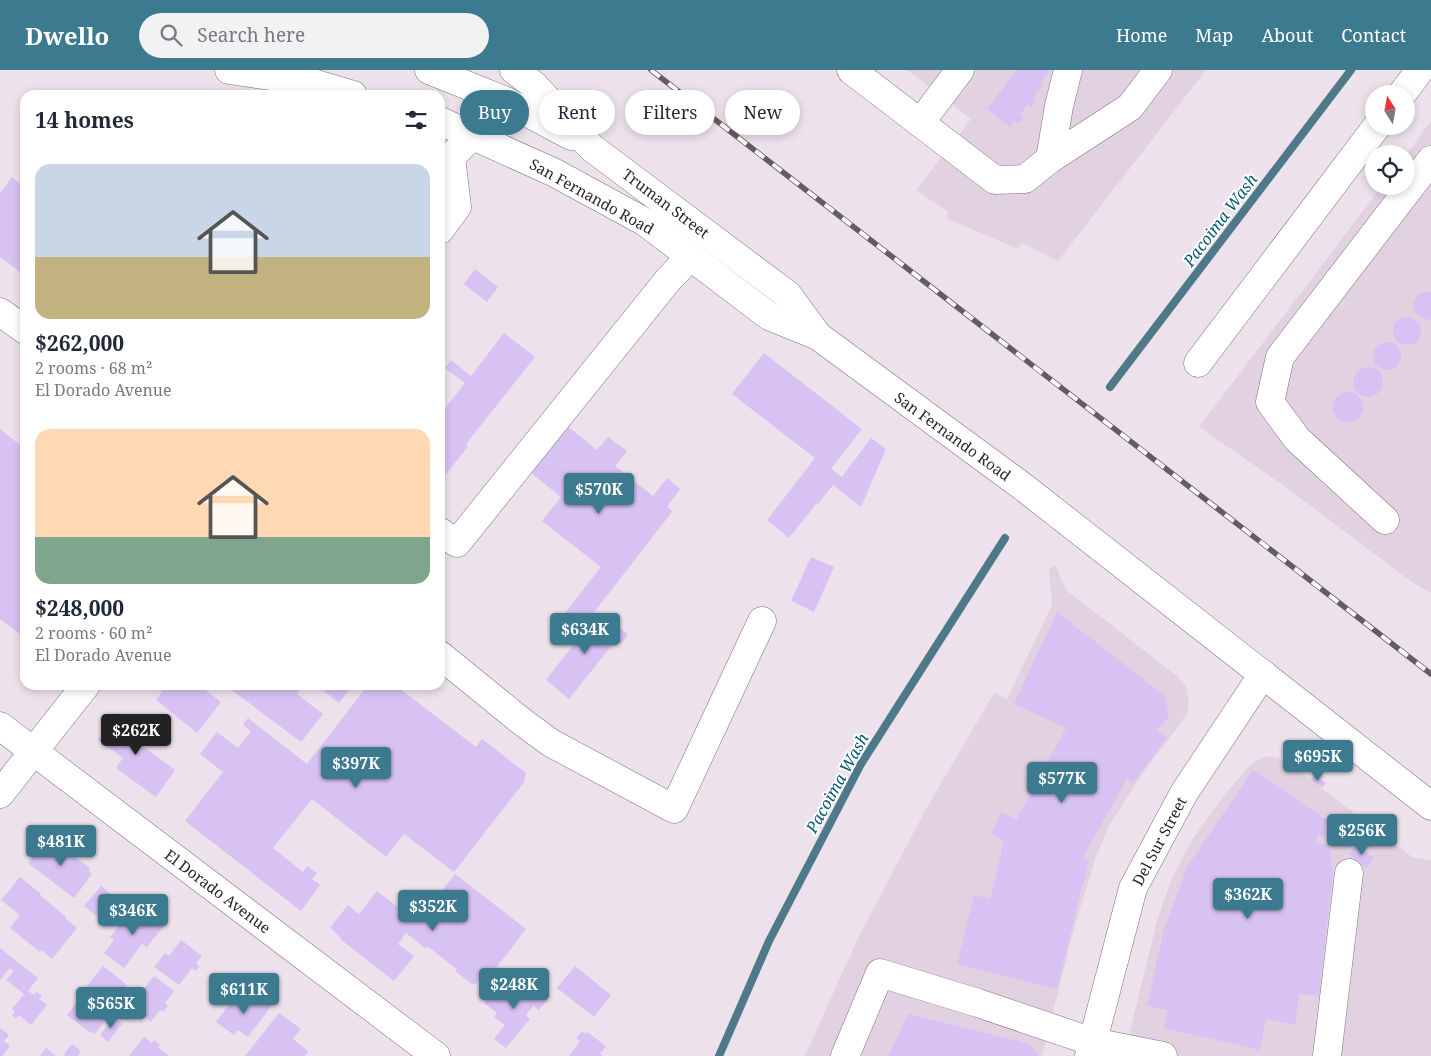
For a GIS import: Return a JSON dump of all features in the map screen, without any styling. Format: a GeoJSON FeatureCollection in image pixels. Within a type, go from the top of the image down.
{"type":"FeatureCollection","features":[{"type":"Feature","properties":{"kind":"main road"},"geometry":{"type":"LineString","coordinates":[[229,70],[301,76],[339,90]]}},
{"type":"Feature","properties":{"kind":"main road"},"geometry":{"type":"LineString","coordinates":[[429,70],[506,101],[592,148]]}},
{"type":"Feature","properties":{"kind":"main road","name":"Truman Street"},"geometry":{"type":"LineString","coordinates":[[514,70],[534,85],[592,148],[788,296],[818,336]]}},
{"type":"Feature","properties":{"kind":"main road"},"geometry":{"type":"LineString","coordinates":[[851,70],[996,180],[1025,179],[1050,159],[1130,107],[1158,70]]}},
{"type":"Feature","properties":{"kind":"main road"},"geometry":{"type":"LineString","coordinates":[[920,123],[960,70]]}},
{"type":"Feature","properties":{"kind":"main road"},"geometry":{"type":"LineString","coordinates":[[1050,159],[1059,106],[1068,70]]}},
{"type":"Feature","properties":{"kind":"main road"},"geometry":{"type":"LineString","coordinates":[[1409,85],[1420,70]]}},
{"type":"Feature","properties":{"kind":"main road","name":"San Fernando Road"},"geometry":{"type":"LineString","coordinates":[[445,122],[460,129]]}},
{"type":"Feature","properties":{"kind":"main road"},"geometry":{"type":"LineString","coordinates":[[445,223],[457,207],[451,157],[473,135]]}},
{"type":"Feature","properties":{"kind":"main road","name":"San Fernando Road"},"geometry":{"type":"LineString","coordinates":[[473,135],[555,173],[645,222],[769,316],[818,336],[1022,486],[1431,806]]}},
{"type":"Feature","properties":{"kind":"main road"},"geometry":{"type":"LineString","coordinates":[[1198,363],[1370,135]]}},
{"type":"Feature","properties":{"kind":"main road"},"geometry":{"type":"LineString","coordinates":[[1384,520],[1297,439],[1270,402],[1280,357],[1431,160]]}},
{"type":"Feature","properties":{"kind":"main road"},"geometry":{"type":"LineString","coordinates":[[445,535],[457,543],[668,280],[690,257]]}},
{"type":"Feature","properties":{"kind":"main road"},"geometry":{"type":"LineString","coordinates":[[0,312],[20,326]]}},
{"type":"Feature","properties":{"kind":"main road"},"geometry":{"type":"LineString","coordinates":[[445,658],[521,721],[551,742],[674,809],[762,621]]}},
{"type":"Feature","properties":{"kind":"main road","name":"Del Sur Street"},"geometry":{"type":"LineString","coordinates":[[1091,1049],[1133,888],[1184,793],[1263,674]]}},
{"type":"Feature","properties":{"kind":"main road"},"geometry":{"type":"LineString","coordinates":[[0,794],[82,690]]}},
{"type":"Feature","properties":{"kind":"main road","name":"El Dorado Avenue"},"geometry":{"type":"LineString","coordinates":[[0,726],[436,1056]]}},
{"type":"Feature","properties":{"kind":"main road"},"geometry":{"type":"LineString","coordinates":[[1327,1056],[1349,872]]}},
{"type":"Feature","properties":{"kind":"main road"},"geometry":{"type":"LineString","coordinates":[[845,1056],[880,973],[978,1003],[1091,1049],[1162,1056]]}},
{"type":"Feature","properties":{"kind":"shaded area"},"geometry":{"type":"Polygon","coordinates":[[[907,70],[1206,70],[1058,261],[1022,243],[1018,249],[946,218],[948,212],[916,190],[971,119],[907,70]]]}},
{"type":"Feature","properties":{"kind":"shaded area"},"geometry":{"type":"Polygon","coordinates":[[[1431,121],[1431,593],[1410,581],[1283,485],[1199,427],[1375,195],[1415,195],[1415,145],[1413,145],[1431,121]]]}},
{"type":"Feature","properties":{"kind":"shaded area"},"geometry":{"type":"Polygon","coordinates":[[[1055,564],[1065,589],[1177,676],[1186,687],[1189,702],[1186,716],[1144,771],[1110,824],[1097,854],[1073,932],[1042,1056],[805,1056],[857,940],[926,809],[994,693],[1007,699],[1052,605],[1049,571],[1055,564]]]}},
{"type":"Feature","properties":{"kind":"shaded area"},"geometry":{"type":"Polygon","coordinates":[[[1268,756],[1287,762],[1412,857],[1431,860],[1431,1056],[1124,1056],[1157,921],[1172,878],[1192,840],[1225,794],[1253,762],[1268,756]]]}},
{"type":"Feature","properties":{"kind":"building"},"geometry":{"type":"Polygon","coordinates":[[[1017,70],[1050,70],[1040,83],[1043,85],[1033,98],[1036,101],[1031,107],[1028,104],[1020,114],[1024,117],[1019,123],[1015,120],[1010,127],[987,109],[1017,70]]]}},
{"type":"Feature","properties":{"kind":"building"},"geometry":{"type":"Polygon","coordinates":[[[12,177],[20,184],[20,272],[0,257],[0,193],[12,177]]]}},
{"type":"Feature","properties":{"kind":"building"},"geometry":{"type":"Polygon","coordinates":[[[475,269],[498,287],[487,302],[464,284],[475,269]]]}},
{"type":"Feature","properties":{"kind":"building"},"geometry":{"type":"Polygon","coordinates":[[[1425,291],[1431,292],[1431,319],[1427,320],[1418,316],[1413,305],[1416,296],[1425,291]]]}},
{"type":"Feature","properties":{"kind":"building"},"geometry":{"type":"Polygon","coordinates":[[[1407,317],[1417,321],[1421,331],[1417,341],[1407,345],[1397,341],[1393,331],[1397,321],[1407,317]]]}},
{"type":"Feature","properties":{"kind":"building"},"geometry":{"type":"Polygon","coordinates":[[[504,333],[535,357],[466,444],[468,446],[445,475],[445,409],[465,383],[445,368],[451,360],[471,376],[504,333]]]}},
{"type":"Feature","properties":{"kind":"building"},"geometry":{"type":"Polygon","coordinates":[[[1387,342],[1397,346],[1401,356],[1397,366],[1387,370],[1377,366],[1373,356],[1377,346],[1387,342]]]}},
{"type":"Feature","properties":{"kind":"building"},"geometry":{"type":"Polygon","coordinates":[[[764,353],[862,429],[831,469],[842,477],[871,438],[886,449],[861,507],[833,485],[789,538],[767,520],[815,458],[732,394],[764,353]]]}},
{"type":"Feature","properties":{"kind":"building"},"geometry":{"type":"Polygon","coordinates":[[[1368,367],[1374,368],[1382,376],[1382,388],[1374,396],[1368,397],[1362,396],[1354,388],[1353,382],[1354,376],[1362,368],[1368,367]]]}},
{"type":"Feature","properties":{"kind":"building"},"geometry":{"type":"Polygon","coordinates":[[[1348,392],[1359,396],[1363,407],[1359,418],[1348,422],[1337,418],[1333,407],[1337,396],[1348,392]]]}},
{"type":"Feature","properties":{"kind":"building"},"geometry":{"type":"Polygon","coordinates":[[[567,426],[597,450],[608,437],[627,451],[615,466],[653,496],[667,478],[680,489],[667,507],[672,511],[671,513],[575,637],[568,631],[564,636],[558,631],[557,623],[601,567],[542,521],[561,497],[531,473],[567,426]]]}},
{"type":"Feature","properties":{"kind":"building"},"geometry":{"type":"Polygon","coordinates":[[[0,429],[20,445],[20,634],[0,619],[0,429]]]}},
{"type":"Feature","properties":{"kind":"building"},"geometry":{"type":"Polygon","coordinates":[[[811,557],[834,567],[814,612],[791,601],[811,557]]]}},
{"type":"Feature","properties":{"kind":"building"},"geometry":{"type":"Polygon","coordinates":[[[1057,612],[1165,696],[1169,716],[1157,731],[1167,738],[1133,783],[1127,778],[1083,858],[1089,860],[1057,989],[957,964],[974,895],[990,899],[1004,841],[991,834],[1001,812],[1017,819],[1066,728],[1014,704],[1057,612]]]}},
{"type":"Feature","properties":{"kind":"building"},"geometry":{"type":"Polygon","coordinates":[[[601,613],[628,635],[621,644],[616,640],[569,699],[546,680],[591,622],[593,624],[601,613]]]}},
{"type":"Feature","properties":{"kind":"building"},"geometry":{"type":"Polygon","coordinates":[[[159,690],[205,690],[221,702],[197,733],[156,700],[162,692],[159,690]]]}},
{"type":"Feature","properties":{"kind":"building"},"geometry":{"type":"Polygon","coordinates":[[[232,690],[300,690],[297,694],[323,714],[301,742],[232,690]]]}},
{"type":"Feature","properties":{"kind":"building"},"geometry":{"type":"Polygon","coordinates":[[[322,690],[349,690],[339,703],[322,690]]]}},
{"type":"Feature","properties":{"kind":"building"},"geometry":{"type":"Polygon","coordinates":[[[364,690],[402,690],[476,747],[482,739],[526,773],[524,782],[454,872],[404,834],[386,857],[312,799],[273,848],[303,872],[307,866],[317,873],[312,879],[320,885],[301,911],[185,821],[223,772],[200,754],[217,732],[238,748],[251,731],[243,725],[248,718],[307,764],[364,690]]]}},
{"type":"Feature","properties":{"kind":"building"},"geometry":{"type":"Polygon","coordinates":[[[117,713],[144,733],[141,738],[144,740],[141,745],[175,770],[156,797],[116,768],[123,758],[98,740],[117,713]]]}},
{"type":"Feature","properties":{"kind":"building"},"geometry":{"type":"Polygon","coordinates":[[[1253,770],[1338,828],[1336,839],[1318,835],[1316,843],[1329,845],[1333,874],[1319,996],[1299,994],[1295,1025],[1266,1019],[1260,1050],[1164,1028],[1168,1010],[1147,1006],[1163,933],[1187,867],[1253,770]]]}},
{"type":"Feature","properties":{"kind":"building"},"geometry":{"type":"Polygon","coordinates":[[[1314,775],[1326,783],[1322,788],[1311,780],[1314,775]]]}},
{"type":"Feature","properties":{"kind":"building"},"geometry":{"type":"Polygon","coordinates":[[[48,837],[90,868],[88,870],[92,874],[74,898],[28,863],[48,837]]]}},
{"type":"Feature","properties":{"kind":"building"},"geometry":{"type":"Polygon","coordinates":[[[1356,845],[1374,858],[1367,868],[1349,854],[1356,845]]]}},
{"type":"Feature","properties":{"kind":"building"},"geometry":{"type":"Polygon","coordinates":[[[455,874],[526,929],[488,978],[484,974],[476,984],[473,985],[455,971],[457,969],[406,933],[398,944],[414,956],[394,981],[340,939],[330,928],[348,905],[359,914],[377,891],[417,922],[455,874]]]}},
{"type":"Feature","properties":{"kind":"building"},"geometry":{"type":"Polygon","coordinates":[[[20,877],[77,928],[52,959],[10,928],[20,915],[1,900],[20,877]]]}},
{"type":"Feature","properties":{"kind":"building"},"geometry":{"type":"Polygon","coordinates":[[[101,886],[121,902],[104,922],[84,906],[101,886]]]}},
{"type":"Feature","properties":{"kind":"building"},"geometry":{"type":"Polygon","coordinates":[[[135,906],[146,914],[148,910],[155,915],[152,919],[163,927],[147,947],[142,944],[124,968],[104,953],[114,940],[110,937],[135,906]]]}},
{"type":"Feature","properties":{"kind":"building"},"geometry":{"type":"Polygon","coordinates":[[[181,940],[202,956],[196,963],[199,966],[196,971],[192,968],[179,985],[154,967],[165,953],[169,956],[181,940]]]}},
{"type":"Feature","properties":{"kind":"building"},"geometry":{"type":"Polygon","coordinates":[[[0,948],[38,978],[28,991],[34,995],[36,992],[42,996],[39,999],[47,1005],[31,1025],[19,1015],[16,1019],[12,1015],[15,1011],[12,1009],[24,994],[6,980],[14,971],[10,968],[0,980],[0,948]]]}},
{"type":"Feature","properties":{"kind":"building"},"geometry":{"type":"Polygon","coordinates":[[[103,966],[127,985],[109,1006],[86,987],[103,966]]]}},
{"type":"Feature","properties":{"kind":"building"},"geometry":{"type":"Polygon","coordinates":[[[575,966],[611,995],[594,1017],[557,988],[575,966]]]}},
{"type":"Feature","properties":{"kind":"building"},"geometry":{"type":"Polygon","coordinates":[[[154,976],[174,991],[165,1003],[168,1006],[163,1012],[160,1010],[151,1022],[131,1005],[154,976]]]}},
{"type":"Feature","properties":{"kind":"building"},"geometry":{"type":"Polygon","coordinates":[[[501,981],[525,999],[539,982],[547,988],[542,993],[548,999],[539,1010],[533,1006],[526,1015],[530,1019],[506,1048],[494,1039],[505,1025],[494,1017],[497,1013],[484,1003],[501,981]]]}},
{"type":"Feature","properties":{"kind":"building"},"geometry":{"type":"Polygon","coordinates":[[[238,993],[252,1002],[258,994],[272,1005],[248,1037],[238,1030],[234,1035],[216,1022],[238,993]]]}},
{"type":"Feature","properties":{"kind":"building"},"geometry":{"type":"Polygon","coordinates":[[[83,994],[107,1012],[104,1016],[107,1018],[95,1034],[67,1015],[83,994]]]}},
{"type":"Feature","properties":{"kind":"building"},"geometry":{"type":"Polygon","coordinates":[[[279,1013],[301,1029],[293,1039],[308,1051],[305,1056],[245,1056],[279,1013]]]}},
{"type":"Feature","properties":{"kind":"building"},"geometry":{"type":"Polygon","coordinates":[[[908,1014],[1019,1041],[1032,1046],[1038,1054],[1037,1056],[888,1056],[908,1014]]]}},
{"type":"Feature","properties":{"kind":"building"},"geometry":{"type":"Polygon","coordinates":[[[114,1017],[122,1024],[108,1042],[100,1035],[114,1017]]]}},
{"type":"Feature","properties":{"kind":"building"},"geometry":{"type":"Polygon","coordinates":[[[0,1028],[9,1035],[4,1041],[10,1046],[2,1056],[0,1056],[0,1028]]]}},
{"type":"Feature","properties":{"kind":"building"},"geometry":{"type":"Polygon","coordinates":[[[582,1031],[586,1034],[587,1032],[606,1046],[600,1054],[603,1056],[569,1056],[580,1041],[576,1038],[582,1031]]]}},
{"type":"Feature","properties":{"kind":"building"},"geometry":{"type":"Polygon","coordinates":[[[144,1037],[152,1043],[154,1040],[160,1045],[158,1047],[169,1056],[129,1056],[144,1037]]]}},
{"type":"Feature","properties":{"kind":"building"},"geometry":{"type":"Polygon","coordinates":[[[72,1044],[81,1051],[78,1056],[66,1056],[64,1054],[72,1044]]]}},
{"type":"Feature","properties":{"kind":"building"},"geometry":{"type":"Polygon","coordinates":[[[46,1048],[56,1056],[40,1056],[46,1048]]]}},
{"type":"Feature","properties":{"kind":"waterway","name":"Pacoima Wash"},"geometry":{"type":"LineString","coordinates":[[1110,387],[1351,70]]}},
{"type":"Feature","properties":{"kind":"waterway","name":"Pacoima Wash"},"geometry":{"type":"LineString","coordinates":[[719,1056],[769,941],[861,764],[1005,538]]}},
{"type":"Feature","properties":{"kind":"railway"},"geometry":{"type":"LineString","coordinates":[[651,70],[1431,674]]}}]}
